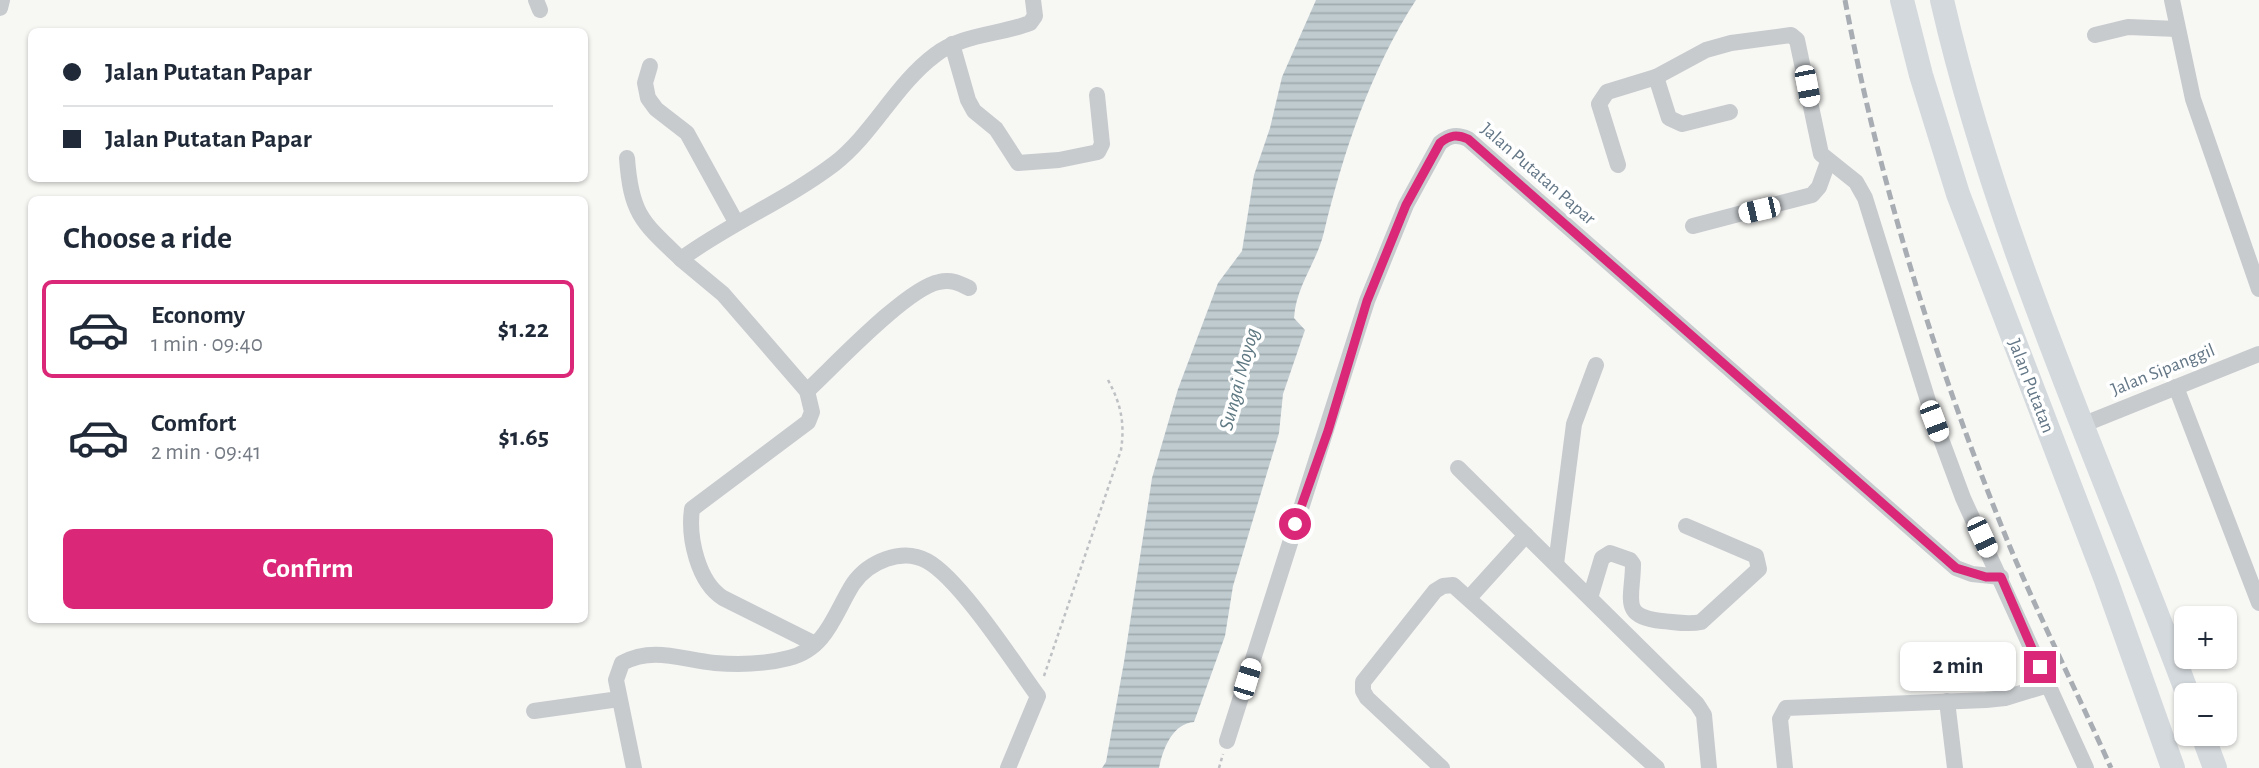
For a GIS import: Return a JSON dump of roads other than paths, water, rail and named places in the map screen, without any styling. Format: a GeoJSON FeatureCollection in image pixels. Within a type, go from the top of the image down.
{"type":"FeatureCollection","features":[{"type":"Feature","properties":{"kind":"highway","name":"Jalan Putatan"},"geometry":{"type":"LineString","coordinates":[[1902,0],[1921,75],[1958,194],[2106,580],[2173,768]]}},
{"type":"Feature","properties":{"kind":"highway","name":"Jalan Putatan"},"geometry":{"type":"LineString","coordinates":[[1942,0],[1975,129],[2031,292],[2183,683]]}},
{"type":"Feature","properties":{"kind":"highway"},"geometry":{"type":"LineString","coordinates":[[2207,746],[2215,768]]}},
{"type":"Feature","properties":{"kind":"street"},"geometry":{"type":"LineString","coordinates":[[0,8],[2,0]]}},
{"type":"Feature","properties":{"kind":"street"},"geometry":{"type":"LineString","coordinates":[[681,259],[736,222],[783,199],[851,150],[916,71],[952,44],[1030,23],[1035,16],[1033,0]]}},
{"type":"Feature","properties":{"kind":"street"},"geometry":{"type":"LineString","coordinates":[[2172,0],[2193,99],[2259,289]]}},
{"type":"Feature","properties":{"kind":"street"},"geometry":{"type":"LineString","coordinates":[[2095,36],[2145,26],[2178,29]]}},
{"type":"Feature","properties":{"kind":"street"},"geometry":{"type":"LineString","coordinates":[[1618,165],[1599,104],[1601,97],[1656,77],[1687,58],[1718,47],[1795,37],[1821,154],[1856,181],[1866,198],[1934,421],[1963,498],[2085,768]]}},
{"type":"Feature","properties":{"kind":"street"},"geometry":{"type":"LineString","coordinates":[[952,44],[974,111],[996,129],[1018,163],[1059,160],[1098,152],[1102,145],[1097,95]]}},
{"type":"Feature","properties":{"kind":"street"},"geometry":{"type":"LineString","coordinates":[[650,66],[645,83],[648,98],[656,109],[687,133],[736,222]]}},
{"type":"Feature","properties":{"kind":"street"},"geometry":{"type":"LineString","coordinates":[[1656,77],[1669,118],[1674,122],[1682,124],[1730,112]]}},
{"type":"Feature","properties":{"kind":"street","name":"Jalan Putatan Papar"},"geometry":{"type":"LineString","coordinates":[[1227,741],[1367,301],[1406,205],[1440,143],[1449,136],[1460,135],[1468,139],[1956,568],[1986,577],[2001,577]]}},
{"type":"Feature","properties":{"kind":"street"},"geometry":{"type":"LineString","coordinates":[[627,158],[629,189],[635,208],[645,225],[723,294],[807,390],[812,412],[808,422],[703,499],[692,509],[690,523],[704,579],[711,590],[815,644]]}},
{"type":"Feature","properties":{"kind":"street"},"geometry":{"type":"LineString","coordinates":[[1693,226],[1812,195],[1819,187],[1828,162]]}},
{"type":"Feature","properties":{"kind":"street"},"geometry":{"type":"LineString","coordinates":[[807,390],[904,301],[923,287],[940,281],[955,281],[970,288]]}},
{"type":"Feature","properties":{"kind":"street","name":"Jalan Sipanggil"},"geometry":{"type":"LineString","coordinates":[[2082,425],[2259,354]]}},
{"type":"Feature","properties":{"kind":"street"},"geometry":{"type":"LineString","coordinates":[[1556,564],[1574,424],[1596,365]]}},
{"type":"Feature","properties":{"kind":"street"},"geometry":{"type":"LineString","coordinates":[[2176,387],[2255,583],[2259,603]]}},
{"type":"Feature","properties":{"kind":"street"},"geometry":{"type":"LineString","coordinates":[[1458,468],[1697,704],[1704,715],[1709,768]]}},
{"type":"Feature","properties":{"kind":"street"},"geometry":{"type":"LineString","coordinates":[[1590,598],[1602,558],[1609,553],[1633,564],[1634,614],[1641,619],[1692,624],[1701,622],[1759,569],[1759,562],[1756,556],[1686,526]]}},
{"type":"Feature","properties":{"kind":"street"},"geometry":{"type":"LineString","coordinates":[[1469,598],[1526,535]]}},
{"type":"Feature","properties":{"kind":"street"},"geometry":{"type":"LineString","coordinates":[[634,768],[616,680],[622,663],[638,655],[662,653],[715,663],[764,663],[793,658],[828,632],[853,584],[866,570],[884,559],[905,555],[926,559],[943,572],[998,640],[1038,696],[1008,768]]}},
{"type":"Feature","properties":{"kind":"street"},"geometry":{"type":"LineString","coordinates":[[1443,768],[1367,698],[1363,682],[1435,591],[1443,586],[1453,585],[1657,768]]}},
{"type":"Feature","properties":{"kind":"street"},"geometry":{"type":"LineString","coordinates":[[1785,768],[1780,719],[1781,712],[1786,708],[2005,698],[2048,685]]}},
{"type":"Feature","properties":{"kind":"street"},"geometry":{"type":"LineString","coordinates":[[534,711],[619,699]]}},
{"type":"Feature","properties":{"kind":"street"},"geometry":{"type":"LineString","coordinates":[[1947,701],[1955,768]]}},
{"type":"Feature","properties":{"kind":"water","name":"Sungai Moyog"},"geometry":{"type":"Polygon","coordinates":[[[1316,0],[1416,0],[1385,54],[1360,112],[1321,243],[1299,295],[1294,318],[1305,330],[1283,394],[1279,433],[1233,586],[1225,636],[1194,722],[1174,732],[1159,768],[1102,768],[1106,762],[1124,662],[1152,478],[1178,389],[1218,283],[1242,251],[1254,175],[1270,128],[1282,77],[1316,0]]]}},
{"type":"Feature","properties":{"kind":"railway"},"geometry":{"type":"LineString","coordinates":[[1845,0],[1875,140],[1935,346],[2010,547],[2111,768]]}}]}
